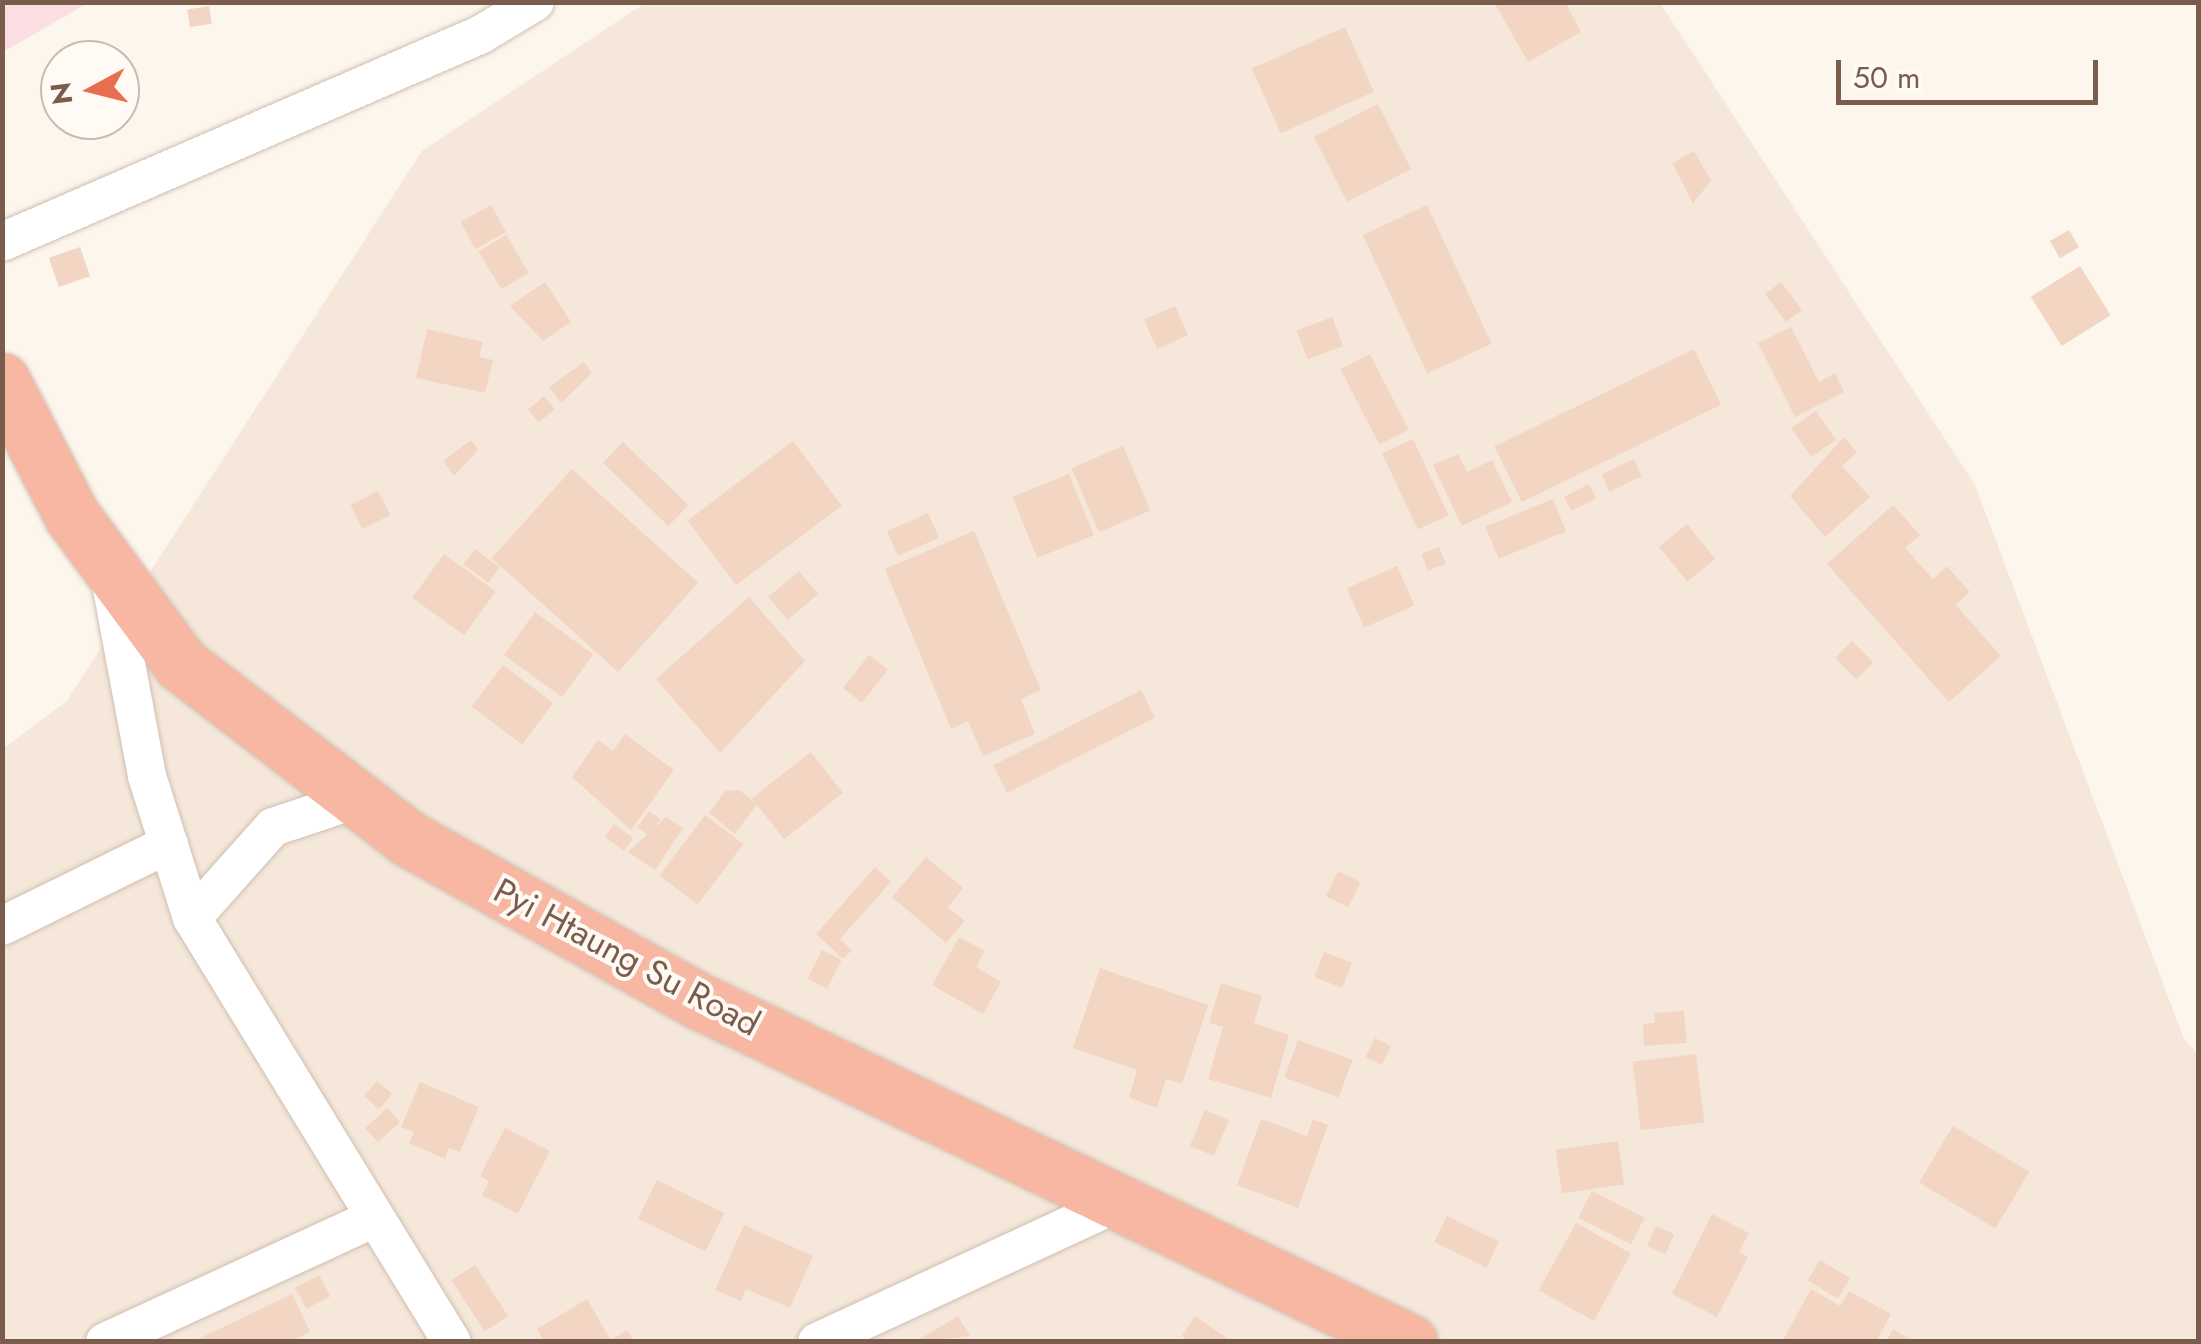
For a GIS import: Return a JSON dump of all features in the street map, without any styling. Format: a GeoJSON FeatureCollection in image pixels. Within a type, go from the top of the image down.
{"type":"FeatureCollection","features":[{"type":"Feature","properties":{"kind":"highway","name":"Pyi Htaung Su Road"},"geometry":{"type":"LineString","coordinates":[[2,381],[107,564],[181,664],[409,839],[699,1001],[1125,1200],[1409,1342]]}},
{"type":"Feature","properties":{"kind":"street"},"geometry":{"type":"LineString","coordinates":[[2,242],[480,36],[535,2]]}},
{"type":"Feature","properties":{"kind":"street"},"geometry":{"type":"LineString","coordinates":[[107,564],[169,844],[192,918],[452,1342]]}},
{"type":"Feature","properties":{"kind":"street"},"geometry":{"type":"LineString","coordinates":[[192,918],[274,827],[358,799]]}},
{"type":"Feature","properties":{"kind":"street"},"geometry":{"type":"LineString","coordinates":[[2,926],[169,844]]}},
{"type":"Feature","properties":{"kind":"street"},"geometry":{"type":"LineString","coordinates":[[816,1342],[1125,1200]]}},
{"type":"Feature","properties":{"kind":"street"},"geometry":{"type":"LineString","coordinates":[[106,1342],[374,1218]]}},
{"type":"Feature","properties":{"kind":"shaded area"},"geometry":{"type":"Polygon","coordinates":[[[3,2],[88,2],[88,3],[3,52],[3,2]]]}},
{"type":"Feature","properties":{"kind":"shaded area"},"geometry":{"type":"Polygon","coordinates":[[[645,3],[1660,3],[1975,485],[2184,1039],[2198,1054],[2198,1341],[3,1341],[2,749],[66,702],[422,151],[645,3]]]}},
{"type":"Feature","properties":{"kind":"building"},"geometry":{"type":"Polygon","coordinates":[[[1494,2],[1565,2],[1581,32],[1528,62],[1494,2]]]}},
{"type":"Feature","properties":{"kind":"building"},"geometry":{"type":"Polygon","coordinates":[[[209,6],[212,24],[190,27],[187,9],[209,6]]]}},
{"type":"Feature","properties":{"kind":"building"},"geometry":{"type":"Polygon","coordinates":[[[1345,27],[1374,92],[1281,133],[1252,68],[1345,27]]]}},
{"type":"Feature","properties":{"kind":"building"},"geometry":{"type":"Polygon","coordinates":[[[1378,104],[1411,169],[1347,202],[1314,137],[1378,104]]]}},
{"type":"Feature","properties":{"kind":"building"},"geometry":{"type":"Polygon","coordinates":[[[1694,151],[1711,181],[1693,203],[1672,163],[1694,151]]]}},
{"type":"Feature","properties":{"kind":"building"},"geometry":{"type":"Polygon","coordinates":[[[491,205],[506,232],[475,249],[460,222],[491,205]]]}},
{"type":"Feature","properties":{"kind":"building"},"geometry":{"type":"Polygon","coordinates":[[[1427,205],[1492,344],[1427,374],[1363,235],[1427,205]]]}},
{"type":"Feature","properties":{"kind":"building"},"geometry":{"type":"Polygon","coordinates":[[[2069,230],[2079,247],[2060,258],[2050,241],[2069,230]]]}},
{"type":"Feature","properties":{"kind":"building"},"geometry":{"type":"Polygon","coordinates":[[[506,235],[529,273],[501,289],[479,251],[506,235]]]}},
{"type":"Feature","properties":{"kind":"building"},"geometry":{"type":"Polygon","coordinates":[[[80,247],[90,276],[59,287],[49,258],[80,247]]]}},
{"type":"Feature","properties":{"kind":"building"},"geometry":{"type":"Polygon","coordinates":[[[2080,266],[2111,315],[2062,346],[2031,297],[2080,266]]]}},
{"type":"Feature","properties":{"kind":"building"},"geometry":{"type":"Polygon","coordinates":[[[545,282],[571,322],[543,341],[510,306],[545,282]]]}},
{"type":"Feature","properties":{"kind":"building"},"geometry":{"type":"Polygon","coordinates":[[[1781,282],[1802,310],[1786,322],[1765,294],[1781,282]]]}},
{"type":"Feature","properties":{"kind":"building"},"geometry":{"type":"Polygon","coordinates":[[[1175,306],[1188,335],[1157,349],[1144,320],[1175,306]]]}},
{"type":"Feature","properties":{"kind":"building"},"geometry":{"type":"Polygon","coordinates":[[[1332,317],[1343,346],[1308,360],[1297,331],[1332,317]]]}},
{"type":"Feature","properties":{"kind":"building"},"geometry":{"type":"Polygon","coordinates":[[[1791,327],[1819,382],[1835,373],[1844,392],[1795,417],[1758,343],[1791,327]]]}},
{"type":"Feature","properties":{"kind":"building"},"geometry":{"type":"Polygon","coordinates":[[[427,329],[483,342],[479,357],[493,360],[485,393],[416,378],[427,329]]]}},
{"type":"Feature","properties":{"kind":"building"},"geometry":{"type":"Polygon","coordinates":[[[1694,349],[1721,405],[1522,502],[1494,446],[1694,349]]]}},
{"type":"Feature","properties":{"kind":"building"},"geometry":{"type":"Polygon","coordinates":[[[1370,354],[1409,430],[1379,445],[1341,369],[1370,354]]]}},
{"type":"Feature","properties":{"kind":"building"},"geometry":{"type":"Polygon","coordinates":[[[584,362],[592,373],[561,403],[549,387],[584,362]]]}},
{"type":"Feature","properties":{"kind":"building"},"geometry":{"type":"Polygon","coordinates":[[[544,396],[555,409],[539,423],[528,409],[544,396]]]}},
{"type":"Feature","properties":{"kind":"building"},"geometry":{"type":"Polygon","coordinates":[[[1816,411],[1836,440],[1812,457],[1791,428],[1816,411]]]}},
{"type":"Feature","properties":{"kind":"building"},"geometry":{"type":"Polygon","coordinates":[[[1844,437],[1857,452],[1842,466],[1870,497],[1825,537],[1790,496],[1844,437]]]}},
{"type":"Feature","properties":{"kind":"building"},"geometry":{"type":"Polygon","coordinates":[[[1413,439],[1448,515],[1418,529],[1382,453],[1413,439]]]}},
{"type":"Feature","properties":{"kind":"building"},"geometry":{"type":"Polygon","coordinates":[[[471,440],[478,450],[454,476],[443,461],[471,440]]]}},
{"type":"Feature","properties":{"kind":"building"},"geometry":{"type":"Polygon","coordinates":[[[793,441],[842,506],[736,585],[688,520],[793,441]]]}},
{"type":"Feature","properties":{"kind":"building"},"geometry":{"type":"Polygon","coordinates":[[[623,442],[688,505],[668,526],[603,463],[623,442]]]}},
{"type":"Feature","properties":{"kind":"building"},"geometry":{"type":"Polygon","coordinates":[[[1123,446],[1150,510],[1099,532],[1071,468],[1123,446]]]}},
{"type":"Feature","properties":{"kind":"building"},"geometry":{"type":"Polygon","coordinates":[[[1458,454],[1467,472],[1492,460],[1512,502],[1462,526],[1433,465],[1458,454]]]}},
{"type":"Feature","properties":{"kind":"building"},"geometry":{"type":"Polygon","coordinates":[[[1634,459],[1642,476],[1609,491],[1601,474],[1634,459]]]}},
{"type":"Feature","properties":{"kind":"building"},"geometry":{"type":"Polygon","coordinates":[[[572,469],[698,583],[618,672],[492,558],[572,469]]]}},
{"type":"Feature","properties":{"kind":"building"},"geometry":{"type":"Polygon","coordinates":[[[1069,474],[1094,535],[1037,558],[1012,497],[1069,474]]]}},
{"type":"Feature","properties":{"kind":"building"},"geometry":{"type":"Polygon","coordinates":[[[1589,484],[1596,498],[1571,511],[1564,497],[1589,484]]]}},
{"type":"Feature","properties":{"kind":"building"},"geometry":{"type":"Polygon","coordinates":[[[378,491],[390,515],[363,529],[350,505],[378,491]]]}},
{"type":"Feature","properties":{"kind":"building"},"geometry":{"type":"Polygon","coordinates":[[[1553,499],[1566,531],[1498,559],[1485,526],[1553,499]]]}},
{"type":"Feature","properties":{"kind":"building"},"geometry":{"type":"Polygon","coordinates":[[[1893,505],[1920,535],[1905,548],[1933,579],[1947,566],[1970,592],[1956,605],[2001,656],[1949,702],[1827,564],[1893,505]]]}},
{"type":"Feature","properties":{"kind":"building"},"geometry":{"type":"Polygon","coordinates":[[[928,513],[939,538],[898,556],[887,531],[928,513]]]}},
{"type":"Feature","properties":{"kind":"building"},"geometry":{"type":"Polygon","coordinates":[[[1687,524],[1715,559],[1687,582],[1659,547],[1687,524]]]}},
{"type":"Feature","properties":{"kind":"building"},"geometry":{"type":"Polygon","coordinates":[[[974,531],[1041,690],[1021,699],[1035,734],[983,756],[968,721],[951,729],[885,569],[974,531]]]}},
{"type":"Feature","properties":{"kind":"building"},"geometry":{"type":"Polygon","coordinates":[[[1439,547],[1446,564],[1428,571],[1421,554],[1439,547]]]}},
{"type":"Feature","properties":{"kind":"building"},"geometry":{"type":"Polygon","coordinates":[[[475,549],[500,568],[488,583],[464,564],[475,549]]]}},
{"type":"Feature","properties":{"kind":"building"},"geometry":{"type":"Polygon","coordinates":[[[444,554],[496,592],[464,635],[412,598],[444,554]]]}},
{"type":"Feature","properties":{"kind":"building"},"geometry":{"type":"Polygon","coordinates":[[[1397,566],[1414,605],[1364,628],[1347,588],[1397,566]]]}},
{"type":"Feature","properties":{"kind":"building"},"geometry":{"type":"Polygon","coordinates":[[[799,571],[818,594],[788,620],[768,597],[799,571]]]}},
{"type":"Feature","properties":{"kind":"building"},"geometry":{"type":"Polygon","coordinates":[[[749,597],[805,661],[720,753],[656,679],[749,597]]]}},
{"type":"Feature","properties":{"kind":"building"},"geometry":{"type":"Polygon","coordinates":[[[535,612],[593,654],[562,697],[504,655],[535,612]]]}},
{"type":"Feature","properties":{"kind":"building"},"geometry":{"type":"Polygon","coordinates":[[[1852,641],[1873,662],[1856,679],[1835,658],[1852,641]]]}},
{"type":"Feature","properties":{"kind":"building"},"geometry":{"type":"Polygon","coordinates":[[[869,655],[888,670],[862,703],[843,688],[869,655]]]}},
{"type":"Feature","properties":{"kind":"building"},"geometry":{"type":"Polygon","coordinates":[[[503,665],[553,703],[522,744],[472,707],[503,665]]]}},
{"type":"Feature","properties":{"kind":"building"},"geometry":{"type":"Polygon","coordinates":[[[1141,690],[1155,718],[1007,793],[993,765],[1141,690]]]}},
{"type":"Feature","properties":{"kind":"building"},"geometry":{"type":"Polygon","coordinates":[[[625,734],[674,770],[631,830],[572,777],[598,740],[613,751],[625,734]]]}},
{"type":"Feature","properties":{"kind":"building"},"geometry":{"type":"Polygon","coordinates":[[[811,752],[843,793],[784,839],[752,798],[811,752]]]}},
{"type":"Feature","properties":{"kind":"building"},"geometry":{"type":"Polygon","coordinates":[[[739,790],[757,804],[735,834],[709,813],[725,791],[739,790]]]}},
{"type":"Feature","properties":{"kind":"building"},"geometry":{"type":"Polygon","coordinates":[[[649,811],[660,819],[649,835],[637,827],[649,811]]]}},
{"type":"Feature","properties":{"kind":"building"},"geometry":{"type":"Polygon","coordinates":[[[705,815],[743,844],[698,905],[659,876],[705,815]]]}},
{"type":"Feature","properties":{"kind":"building"},"geometry":{"type":"Polygon","coordinates":[[[666,817],[683,828],[655,870],[628,852],[666,817]]]}},
{"type":"Feature","properties":{"kind":"building"},"geometry":{"type":"Polygon","coordinates":[[[614,824],[633,838],[624,851],[605,837],[614,824]]]}},
{"type":"Feature","properties":{"kind":"building"},"geometry":{"type":"Polygon","coordinates":[[[926,857],[963,888],[948,907],[965,921],[946,943],[892,897],[926,857]]]}},
{"type":"Feature","properties":{"kind":"building"},"geometry":{"type":"Polygon","coordinates":[[[875,867],[891,882],[840,939],[852,950],[843,959],[816,934],[875,867]]]}},
{"type":"Feature","properties":{"kind":"building"},"geometry":{"type":"Polygon","coordinates":[[[1338,871],[1360,882],[1348,907],[1326,896],[1338,871]]]}},
{"type":"Feature","properties":{"kind":"building"},"geometry":{"type":"Polygon","coordinates":[[[959,937],[985,951],[976,967],[1001,982],[983,1014],[932,985],[959,937]]]}},
{"type":"Feature","properties":{"kind":"building"},"geometry":{"type":"Polygon","coordinates":[[[822,950],[842,960],[827,988],[807,979],[822,950]]]}},
{"type":"Feature","properties":{"kind":"building"},"geometry":{"type":"Polygon","coordinates":[[[1324,952],[1352,963],[1342,988],[1314,977],[1324,952]]]}},
{"type":"Feature","properties":{"kind":"building"},"geometry":{"type":"Polygon","coordinates":[[[1100,968],[1208,1005],[1182,1084],[1166,1079],[1157,1108],[1129,1098],[1137,1070],[1073,1048],[1100,968]]]}},
{"type":"Feature","properties":{"kind":"building"},"geometry":{"type":"Polygon","coordinates":[[[1221,983],[1262,996],[1254,1023],[1289,1035],[1271,1098],[1208,1079],[1223,1027],[1209,1023],[1221,983]]]}},
{"type":"Feature","properties":{"kind":"building"},"geometry":{"type":"Polygon","coordinates":[[[1684,1011],[1687,1043],[1644,1046],[1643,1024],[1655,1023],[1654,1013],[1684,1011]]]}},
{"type":"Feature","properties":{"kind":"building"},"geometry":{"type":"Polygon","coordinates":[[[1375,1038],[1391,1046],[1382,1065],[1365,1057],[1375,1038]]]}},
{"type":"Feature","properties":{"kind":"building"},"geometry":{"type":"Polygon","coordinates":[[[1298,1040],[1353,1060],[1339,1097],[1284,1078],[1298,1040]]]}},
{"type":"Feature","properties":{"kind":"building"},"geometry":{"type":"Polygon","coordinates":[[[1696,1054],[1704,1122],[1641,1130],[1632,1062],[1696,1054]]]}},
{"type":"Feature","properties":{"kind":"building"},"geometry":{"type":"Polygon","coordinates":[[[377,1081],[392,1094],[379,1109],[364,1096],[377,1081]]]}},
{"type":"Feature","properties":{"kind":"building"},"geometry":{"type":"Polygon","coordinates":[[[420,1082],[479,1107],[460,1152],[449,1148],[445,1159],[409,1143],[414,1132],[401,1127],[420,1082]]]}},
{"type":"Feature","properties":{"kind":"building"},"geometry":{"type":"Polygon","coordinates":[[[387,1108],[400,1122],[378,1142],[365,1128],[387,1108]]]}},
{"type":"Feature","properties":{"kind":"building"},"geometry":{"type":"Polygon","coordinates":[[[1205,1110],[1229,1120],[1214,1156],[1190,1146],[1205,1110]]]}},
{"type":"Feature","properties":{"kind":"building"},"geometry":{"type":"Polygon","coordinates":[[[1261,1119],[1307,1136],[1313,1119],[1328,1125],[1298,1208],[1237,1185],[1261,1119]]]}},
{"type":"Feature","properties":{"kind":"building"},"geometry":{"type":"Polygon","coordinates":[[[1953,1126],[2029,1172],[1995,1228],[1919,1183],[1953,1126]]]}},
{"type":"Feature","properties":{"kind":"building"},"geometry":{"type":"Polygon","coordinates":[[[505,1128],[550,1151],[518,1214],[482,1195],[489,1181],[480,1176],[505,1128]]]}},
{"type":"Feature","properties":{"kind":"building"},"geometry":{"type":"Polygon","coordinates":[[[1618,1141],[1624,1185],[1562,1193],[1556,1150],[1618,1141]]]}},
{"type":"Feature","properties":{"kind":"building"},"geometry":{"type":"Polygon","coordinates":[[[657,1180],[724,1213],[706,1252],[638,1219],[657,1180]]]}},
{"type":"Feature","properties":{"kind":"building"},"geometry":{"type":"Polygon","coordinates":[[[1592,1191],[1645,1218],[1631,1245],[1578,1218],[1592,1191]]]}},
{"type":"Feature","properties":{"kind":"building"},"geometry":{"type":"Polygon","coordinates":[[[1712,1214],[1749,1233],[1739,1252],[1748,1257],[1717,1317],[1672,1294],[1712,1214]]]}},
{"type":"Feature","properties":{"kind":"building"},"geometry":{"type":"Polygon","coordinates":[[[1447,1216],[1499,1241],[1486,1267],[1434,1242],[1447,1216]]]}},
{"type":"Feature","properties":{"kind":"building"},"geometry":{"type":"Polygon","coordinates":[[[1576,1223],[1631,1254],[1594,1321],[1539,1290],[1576,1223]]]}},
{"type":"Feature","properties":{"kind":"building"},"geometry":{"type":"Polygon","coordinates":[[[744,1225],[813,1256],[790,1308],[746,1289],[741,1301],[715,1290],[744,1225]]]}},
{"type":"Feature","properties":{"kind":"building"},"geometry":{"type":"Polygon","coordinates":[[[1656,1226],[1674,1234],[1665,1254],[1647,1246],[1656,1226]]]}},
{"type":"Feature","properties":{"kind":"building"},"geometry":{"type":"Polygon","coordinates":[[[1820,1260],[1850,1278],[1838,1299],[1808,1281],[1820,1260]]]}},
{"type":"Feature","properties":{"kind":"building"},"geometry":{"type":"Polygon","coordinates":[[[475,1265],[508,1316],[485,1331],[452,1280],[475,1265]]]}},
{"type":"Feature","properties":{"kind":"building"},"geometry":{"type":"Polygon","coordinates":[[[319,1275],[330,1296],[306,1309],[295,1288],[319,1275]]]}},
{"type":"Feature","properties":{"kind":"building"},"geometry":{"type":"Polygon","coordinates":[[[1811,1289],[1840,1306],[1849,1291],[1891,1314],[1876,1342],[1782,1342],[1811,1289]]]}},
{"type":"Feature","properties":{"kind":"building"},"geometry":{"type":"Polygon","coordinates":[[[292,1294],[310,1332],[289,1342],[192,1342],[292,1294]]]}},
{"type":"Feature","properties":{"kind":"building"},"geometry":{"type":"Polygon","coordinates":[[[587,1299],[611,1340],[627,1330],[634,1342],[544,1342],[537,1329],[587,1299]]]}},
{"type":"Feature","properties":{"kind":"building"},"geometry":{"type":"Polygon","coordinates":[[[958,1316],[970,1336],[915,1342],[958,1316]]]}},
{"type":"Feature","properties":{"kind":"building"},"geometry":{"type":"Polygon","coordinates":[[[1195,1316],[1233,1342],[1190,1342],[1182,1336],[1195,1316]]]}},
{"type":"Feature","properties":{"kind":"building"},"geometry":{"type":"Polygon","coordinates":[[[1893,1329],[1915,1342],[1886,1342],[1893,1329]]]}}]}
